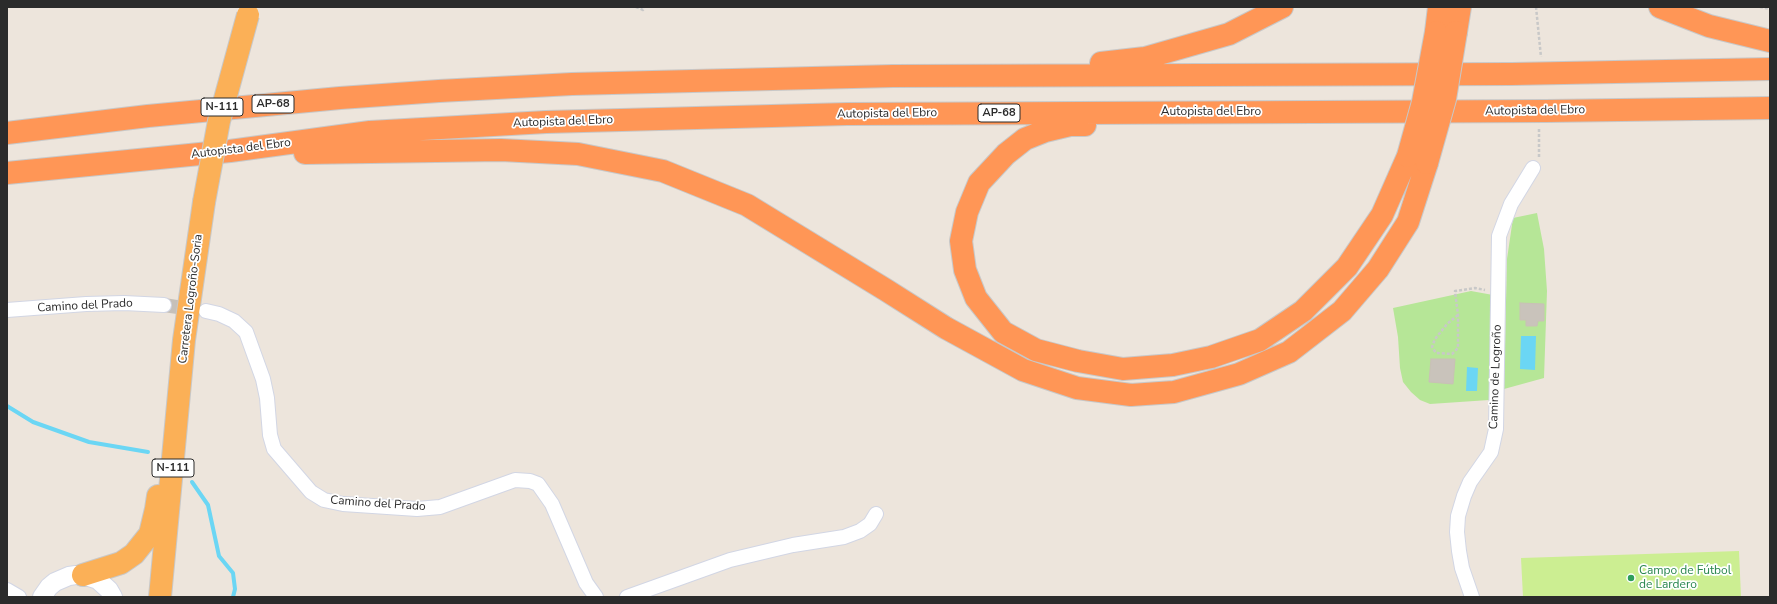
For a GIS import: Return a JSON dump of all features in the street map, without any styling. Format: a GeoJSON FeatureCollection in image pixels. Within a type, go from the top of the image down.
{"type":"FeatureCollection","features":[{"type":"Feature","properties":{"kind":"highway"},"geometry":{"type":"LineString","coordinates":[[540,85],[639,71],[680,69],[788,66],[1085,64],[1145,58],[1229,34],[1282,7]]}},
{"type":"Feature","properties":{"kind":"highway"},"geometry":{"type":"LineString","coordinates":[[1439,7],[1446,32]]}},
{"type":"Feature","properties":{"kind":"highway"},"geometry":{"type":"LineString","coordinates":[[230,151],[276,154],[501,150],[578,154],[663,171],[747,205],[946,328],[1024,370],[1077,388],[1131,395],[1174,392],[1239,374],[1289,352],[1342,311],[1378,269],[1408,222],[1423,102],[1446,32],[1460,7]]}},
{"type":"Feature","properties":{"kind":"highway"},"geometry":{"type":"LineString","coordinates":[[1660,7],[1709,26],[1770,41]]}},
{"type":"Feature","properties":{"kind":"highway","name":"Carretera Logroño-Soria"},"geometry":{"type":"LineString","coordinates":[[160,597],[184,340],[204,202],[218,121],[250,11]]}},
{"type":"Feature","properties":{"kind":"highway","name":"AP-68"},"geometry":{"type":"LineString","coordinates":[[7,133],[148,116],[243,107],[438,91],[540,85],[893,76],[1504,74],[1770,69]]}},
{"type":"Feature","properties":{"kind":"highway","name":"Autopista del Ebro"},"geometry":{"type":"LineString","coordinates":[[7,173],[230,151],[370,132],[473,125],[862,114],[1543,120],[1770,108]]}},
{"type":"Feature","properties":{"kind":"highway"},"geometry":{"type":"LineString","coordinates":[[1417,159],[1347,267],[1303,311],[1260,340],[1212,357],[1172,365],[1123,369],[1036,350],[1003,332],[976,298],[964,270],[961,241],[967,212],[979,183],[1006,154],[1025,139],[1045,131],[1070,125],[1097,124],[1386,124],[1543,120]]}},
{"type":"Feature","properties":{"kind":"highway"},"geometry":{"type":"LineString","coordinates":[[83,575],[121,563],[134,554],[150,534],[156,509],[170,388],[174,366],[184,340]]}},
{"type":"Feature","properties":{"kind":"street","name":"Camino de Logroño"},"geometry":{"type":"LineString","coordinates":[[1470,591],[1459,551],[1457,532],[1458,516],[1470,482],[1491,452],[1496,429],[1499,236],[1511,204],[1532,168]]}},
{"type":"Feature","properties":{"kind":"street","name":"Camino del Prado"},"geometry":{"type":"LineString","coordinates":[[7,310],[116,303],[164,305]]}},
{"type":"Feature","properties":{"kind":"street","name":"Camino del Prado"},"geometry":{"type":"LineString","coordinates":[[206,311],[219,314],[234,321],[246,332],[263,379],[267,398],[270,435],[274,449],[292,472],[311,492],[324,500],[343,504],[417,509],[440,507],[514,480],[530,481],[538,484],[552,504],[586,584],[596,597]]}},
{"type":"Feature","properties":{"kind":"street"},"geometry":{"type":"LineString","coordinates":[[627,597],[730,560],[793,545],[844,537],[860,531],[870,524],[876,514]]}},
{"type":"Feature","properties":{"kind":"street"},"geometry":{"type":"LineString","coordinates":[[42,597],[50,586],[62,578],[83,575],[98,580],[113,597]]}},
{"type":"Feature","properties":{"kind":"street"},"geometry":{"type":"LineString","coordinates":[[7,590],[19,597]]}},
{"type":"Feature","properties":{"kind":"path"},"geometry":{"type":"LineString","coordinates":[[636,7],[642,10],[644,7]]}},
{"type":"Feature","properties":{"kind":"path"},"geometry":{"type":"LineString","coordinates":[[1536,7],[1541,58]]}},
{"type":"Feature","properties":{"kind":"path"},"geometry":{"type":"LineString","coordinates":[[1760,7],[1770,9]]}},
{"type":"Feature","properties":{"kind":"path"},"geometry":{"type":"LineString","coordinates":[[1532,168],[1539,157],[1543,120]]}},
{"type":"Feature","properties":{"kind":"path"},"geometry":{"type":"LineString","coordinates":[[1458,315],[1447,324],[1435,339],[1432,347],[1436,353],[1452,354],[1458,348],[1458,315],[1455,292],[1475,288],[1490,291]]}},
{"type":"Feature","properties":{"kind":"green space"},"geometry":{"type":"Polygon","coordinates":[[[1537,213],[1544,249],[1547,291],[1544,378],[1504,389],[1507,259],[1513,218],[1537,213]]]}},
{"type":"Feature","properties":{"kind":"green space"},"geometry":{"type":"Polygon","coordinates":[[[1471,291],[1493,295],[1489,400],[1430,404],[1420,400],[1403,382],[1393,308],[1471,291]]]}},
{"type":"Feature","properties":{"kind":"green space","name":"Campo de Fútbol de Lardero"},"geometry":{"type":"Polygon","coordinates":[[[1739,551],[1741,597],[1523,597],[1521,558],[1739,551]]]}},
{"type":"Feature","properties":{"kind":"water"},"geometry":{"type":"Polygon","coordinates":[[[1521,336],[1536,336],[1535,370],[1520,369],[1521,336]]]}},
{"type":"Feature","properties":{"kind":"water"},"geometry":{"type":"Polygon","coordinates":[[[1467,367],[1478,368],[1477,391],[1466,391],[1467,367]]]}},
{"type":"Feature","properties":{"kind":"building"},"geometry":{"type":"Polygon","coordinates":[[[1520,303],[1544,304],[1544,321],[1538,321],[1537,326],[1526,326],[1526,320],[1520,320],[1520,303]]]}},
{"type":"Feature","properties":{"kind":"building"},"geometry":{"type":"Polygon","coordinates":[[[1431,359],[1455,359],[1453,384],[1429,382],[1431,359]]]}},
{"type":"Feature","properties":{"kind":"waterway"},"geometry":{"type":"LineString","coordinates":[[7,406],[33,422],[89,442],[148,452]]}},
{"type":"Feature","properties":{"kind":"waterway"},"geometry":{"type":"LineString","coordinates":[[192,482],[208,505],[219,556],[233,573],[235,589],[233,597]]}},
{"type":"Feature","properties":{"kind":"tunnel"},"geometry":{"type":"LineString","coordinates":[[164,305],[196,310]]}},
{"type":"Feature","properties":{"kind":"place","name":"Campo de Fútbol de Lardero"},"geometry":{"type":"Point","coordinates":[1631,578]}}]}
